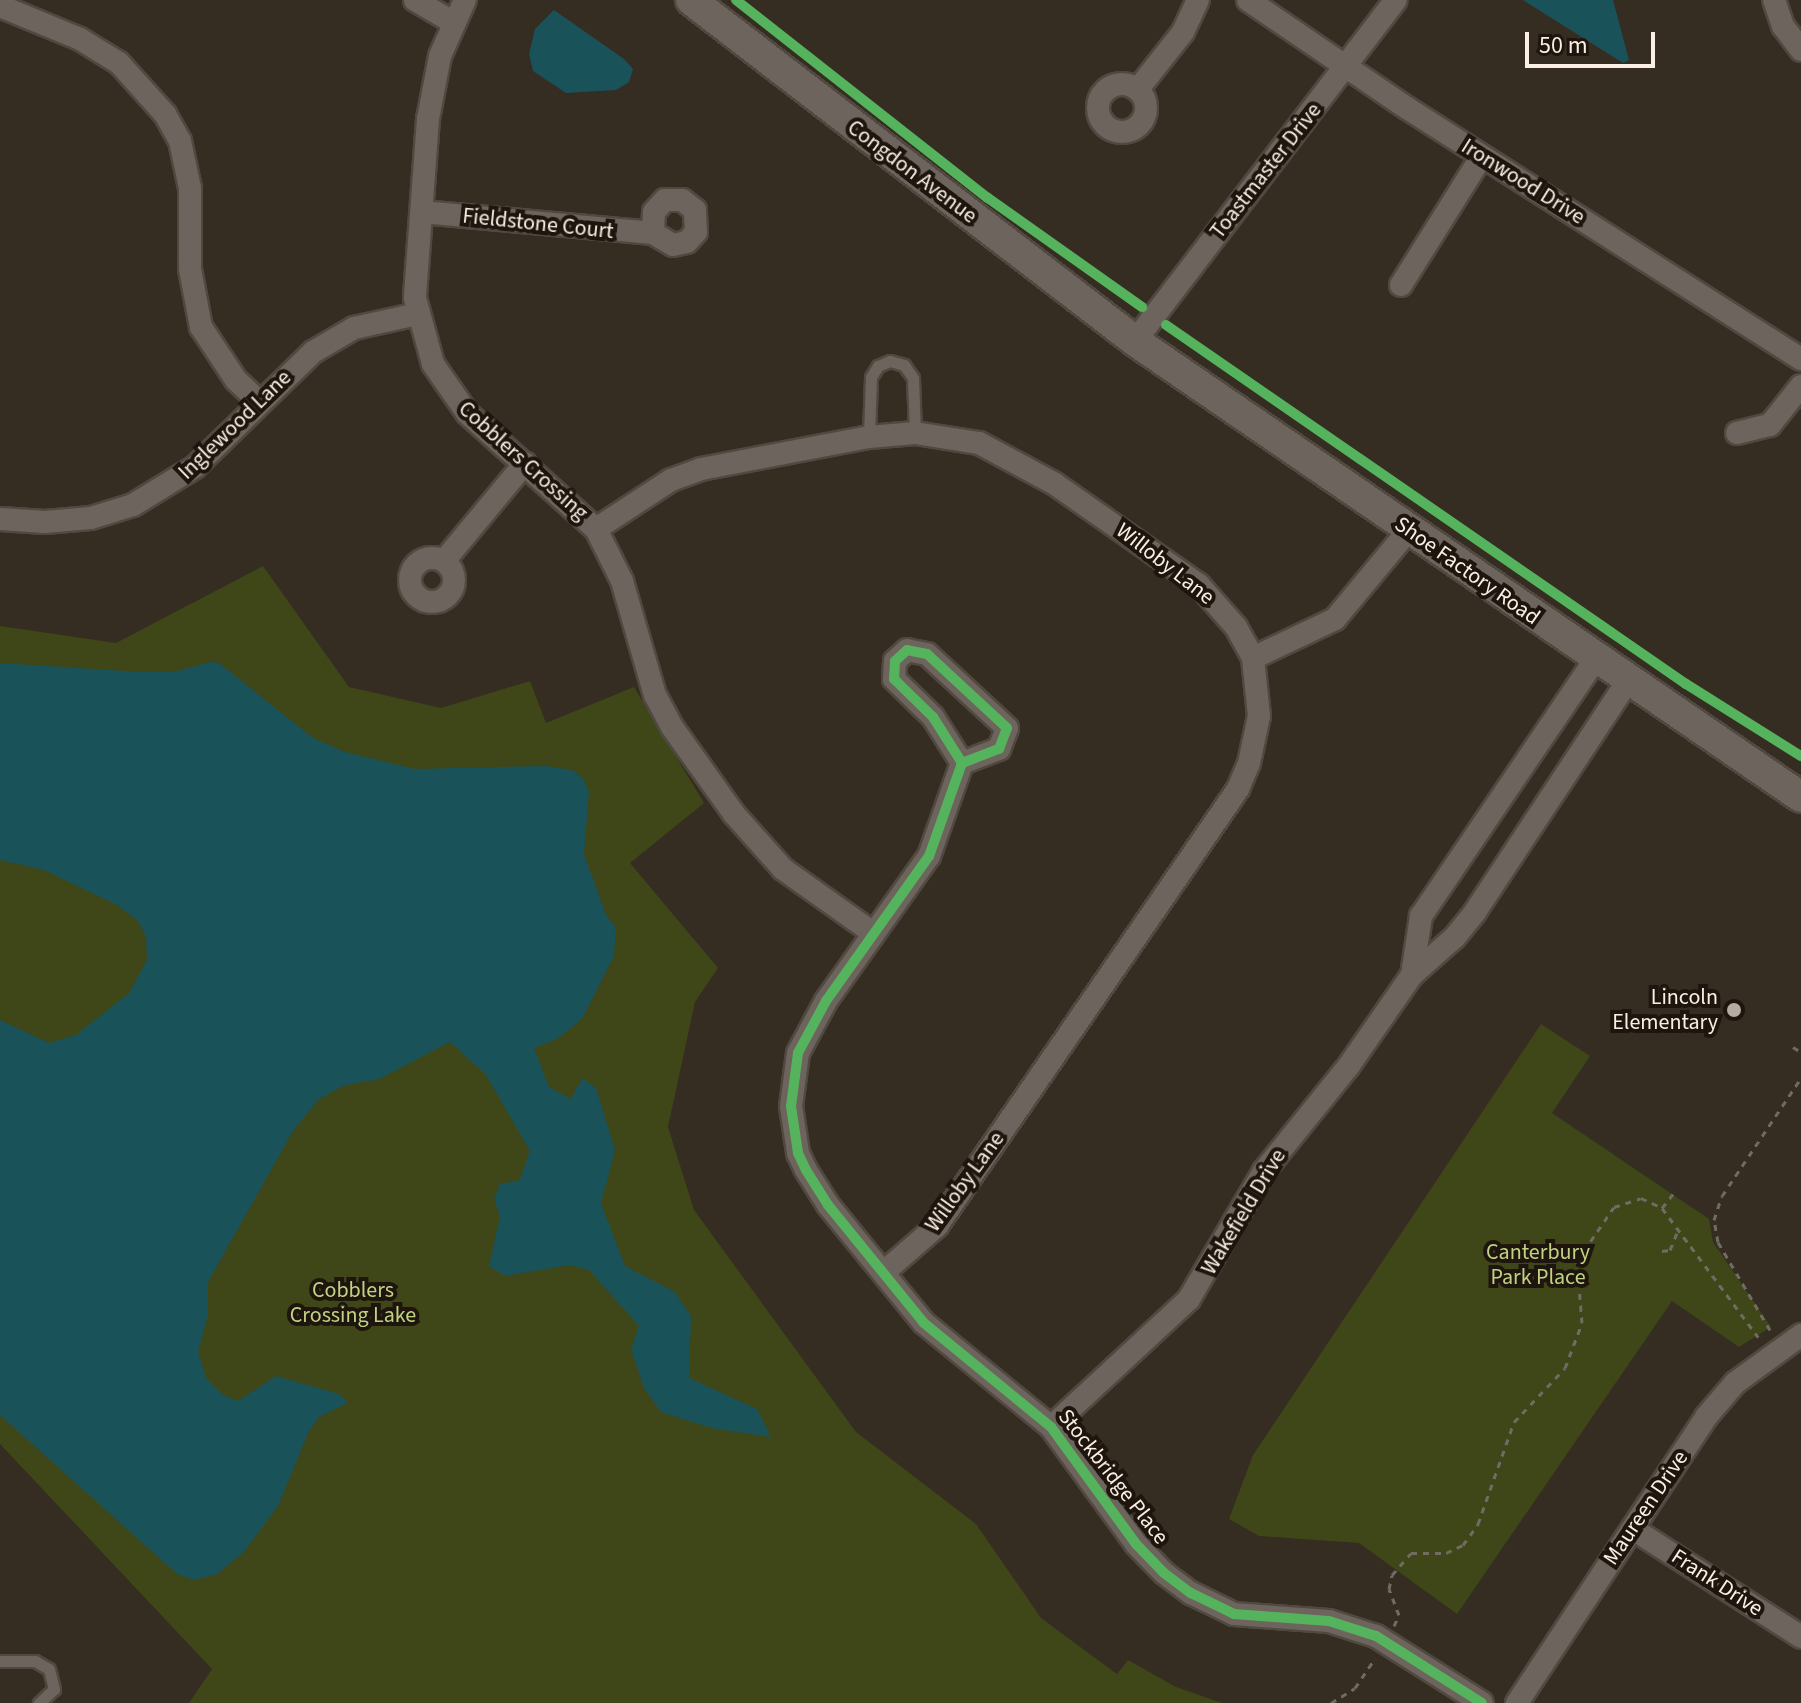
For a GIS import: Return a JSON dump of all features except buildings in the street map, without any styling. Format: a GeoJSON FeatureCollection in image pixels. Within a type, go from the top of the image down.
{"type":"FeatureCollection","features":[{"type":"Feature","properties":{"kind":"street"},"geometry":{"type":"LineString","coordinates":[[415,0],[451,21]]}},
{"type":"Feature","properties":{"kind":"street","name":"Cobblers Crossing"},"geometry":{"type":"LineString","coordinates":[[465,0],[451,21],[433,85],[415,272],[417,314],[447,389],[467,413],[596,529],[622,581],[655,695],[701,770],[783,869],[873,933]]}},
{"type":"Feature","properties":{"kind":"street","name":"Congdon Avenue"},"geometry":{"type":"LineString","coordinates":[[691,0],[1135,341]]}},
{"type":"Feature","properties":{"kind":"street"},"geometry":{"type":"LineString","coordinates":[[1138,89],[1183,32],[1198,0]]}},
{"type":"Feature","properties":{"kind":"street","name":"Ironwood Drive"},"geometry":{"type":"LineString","coordinates":[[1248,0],[1482,156],[1801,359]]}},
{"type":"Feature","properties":{"kind":"street","name":"Toastmaster Drive"},"geometry":{"type":"LineString","coordinates":[[1135,341],[1396,0]]}},
{"type":"Feature","properties":{"kind":"street"},"geometry":{"type":"LineString","coordinates":[[1774,0],[1783,26],[1801,50]]}},
{"type":"Feature","properties":{"kind":"street"},"geometry":{"type":"LineString","coordinates":[[0,6],[80,39],[119,63],[165,114],[180,141],[190,188],[190,269],[201,327],[236,380],[260,402]]}},
{"type":"Feature","properties":{"kind":"street"},"geometry":{"type":"LineString","coordinates":[[1401,285],[1482,156]]}},
{"type":"Feature","properties":{"kind":"street","name":"Fieldstone Court"},"geometry":{"type":"LineString","coordinates":[[422,212],[653,233]]}},
{"type":"Feature","properties":{"kind":"street","name":"Inglewood Lane"},"geometry":{"type":"LineString","coordinates":[[0,519],[75,519],[133,505],[195,467],[260,402],[334,338],[373,322],[417,314]]}},
{"type":"Feature","properties":{"kind":"street","name":"Shoe Factory Road"},"geometry":{"type":"LineString","coordinates":[[1135,341],[1627,682],[1801,797]]}},
{"type":"Feature","properties":{"kind":"street"},"geometry":{"type":"LineString","coordinates":[[1737,433],[1770,425],[1801,386]]}},
{"type":"Feature","properties":{"kind":"street","name":"Willoby Lane"},"geometry":{"type":"LineString","coordinates":[[596,529],[671,480],[701,469],[869,437],[915,433],[979,443],[1055,484],[1199,585],[1236,627],[1253,658],[1259,716],[1249,763],[1238,789],[937,1226],[884,1272]]}},
{"type":"Feature","properties":{"kind":"street"},"geometry":{"type":"LineString","coordinates":[[444,561],[525,463]]}},
{"type":"Feature","properties":{"kind":"street"},"geometry":{"type":"LineString","coordinates":[[1253,658],[1335,619],[1408,531]]}},
{"type":"Feature","properties":{"kind":"street"},"geometry":{"type":"LineString","coordinates":[[907,650],[927,654],[1003,721],[1006,735],[999,749],[962,763],[933,717],[894,679],[895,661],[907,650]]}},
{"type":"Feature","properties":{"kind":"street","name":"Wakefield Drive"},"geometry":{"type":"LineString","coordinates":[[1412,975],[1421,916],[1595,660]]}},
{"type":"Feature","properties":{"kind":"street","name":"Wakefield Drive"},"geometry":{"type":"LineString","coordinates":[[1051,1427],[1189,1299],[1264,1171],[1348,1067],[1412,975],[1455,937],[1475,912],[1627,682]]}},
{"type":"Feature","properties":{"kind":"street","name":"Stockbridge Place"},"geometry":{"type":"LineString","coordinates":[[962,763],[929,856],[810,1026],[798,1053],[791,1106],[806,1170],[884,1272],[952,1349],[1051,1427],[1136,1544],[1191,1593],[1243,1616],[1329,1621],[1376,1636],[1482,1703]]}},
{"type":"Feature","properties":{"kind":"street","name":"Maureen Drive"},"geometry":{"type":"LineString","coordinates":[[1517,1703],[1735,1383],[1801,1335]]}},
{"type":"Feature","properties":{"kind":"street","name":"Frank Drive"},"geometry":{"type":"LineString","coordinates":[[1633,1529],[1801,1637]]}},
{"type":"Feature","properties":{"kind":"lane"},"geometry":{"type":"LineString","coordinates":[[869,437],[871,377],[878,366],[890,361],[904,365],[913,378],[915,433]]}},
{"type":"Feature","properties":{"kind":"lane"},"geometry":{"type":"LineString","coordinates":[[0,1661],[35,1661],[49,1669],[54,1689],[39,1703]]}},
{"type":"Feature","properties":{"kind":"path"},"geometry":{"type":"LineString","coordinates":[[1793,1047],[1801,1054]]}},
{"type":"Feature","properties":{"kind":"path"},"geometry":{"type":"LineString","coordinates":[[1770,1330],[1718,1242],[1714,1220],[1722,1196],[1801,1078]]}},
{"type":"Feature","properties":{"kind":"path"},"geometry":{"type":"LineString","coordinates":[[1662,1208],[1673,1194]]}},
{"type":"Feature","properties":{"kind":"path"},"geometry":{"type":"LineString","coordinates":[[1390,1632],[1399,1615],[1389,1589],[1392,1575],[1411,1553],[1446,1553],[1463,1545],[1478,1524],[1514,1422],[1557,1380],[1573,1353],[1582,1323],[1579,1257],[1618,1204],[1641,1198],[1662,1208],[1758,1337]]}},
{"type":"Feature","properties":{"kind":"path"},"geometry":{"type":"LineString","coordinates":[[1662,1251],[1670,1250],[1678,1230]]}},
{"type":"Feature","properties":{"kind":"path"},"geometry":{"type":"LineString","coordinates":[[1331,1703],[1355,1688],[1379,1651]]}},
{"type":"Feature","properties":{"kind":"green space","name":"Cobblers Crossing Lake"},"geometry":{"type":"Polygon","coordinates":[[[263,566],[349,687],[441,708],[530,681],[546,723],[634,687],[704,803],[630,863],[718,968],[695,1002],[668,1127],[694,1210],[856,1432],[976,1524],[1041,1618],[1117,1674],[1128,1660],[1176,1687],[1222,1703],[189,1703],[212,1669],[0,1444],[0,626],[116,643],[263,566]]]}},
{"type":"Feature","properties":{"kind":"green space","name":"Canterbury Park Place"},"geometry":{"type":"Polygon","coordinates":[[[1541,1024],[1590,1056],[1552,1113],[1709,1219],[1713,1242],[1771,1327],[1739,1347],[1672,1301],[1457,1614],[1359,1543],[1259,1536],[1229,1519],[1253,1455],[1541,1024]]]}},
{"type":"Feature","properties":{"kind":"water"},"geometry":{"type":"Polygon","coordinates":[[[1523,0],[1613,0],[1629,60],[1623,63],[1523,0]]]}},
{"type":"Feature","properties":{"kind":"water"},"geometry":{"type":"Polygon","coordinates":[[[554,10],[624,59],[633,69],[629,82],[616,90],[566,93],[533,71],[529,54],[535,29],[554,10]]]}},
{"type":"Feature","properties":{"kind":"water","name":"Cobblers Crossing Lake"},"geometry":{"type":"Polygon","coordinates":[[[210,662],[219,663],[313,738],[345,752],[415,769],[546,766],[572,770],[583,778],[589,792],[584,854],[606,915],[616,928],[614,956],[582,1019],[557,1039],[534,1048],[549,1087],[571,1099],[582,1078],[596,1088],[615,1150],[601,1203],[625,1266],[675,1292],[691,1316],[689,1378],[757,1409],[771,1437],[711,1428],[661,1412],[644,1388],[631,1349],[639,1326],[589,1270],[570,1265],[505,1276],[489,1266],[500,1217],[494,1199],[500,1184],[520,1180],[530,1151],[486,1075],[450,1042],[379,1079],[342,1086],[318,1100],[293,1131],[208,1282],[208,1315],[198,1353],[207,1379],[223,1395],[238,1401],[276,1376],[339,1394],[348,1403],[319,1417],[309,1431],[278,1506],[243,1553],[217,1574],[194,1580],[177,1574],[0,1415],[0,1020],[49,1043],[76,1035],[129,993],[147,960],[146,936],[137,920],[117,905],[44,870],[0,860],[0,663],[141,672],[177,671],[210,662]]]}},
{"type":"Feature","properties":{"kind":"cycle path"},"geometry":{"type":"LineString","coordinates":[[736,0],[988,198],[1142,307]]}},
{"type":"Feature","properties":{"kind":"cycle path"},"geometry":{"type":"LineString","coordinates":[[1166,325],[1686,684],[1801,756]]}},
{"type":"Feature","properties":{"kind":"cycle path"},"geometry":{"type":"LineString","coordinates":[[962,763],[999,749],[1007,728],[927,654],[907,650],[895,661],[894,679],[933,717],[962,763],[929,856],[826,1001],[798,1053],[791,1106],[798,1153],[806,1170],[828,1205],[924,1323],[1051,1427],[1136,1544],[1164,1573],[1191,1593],[1234,1614],[1329,1621],[1376,1636],[1482,1703]]}},
{"type":"Feature","properties":{"kind":"place","name":"Lincoln Elementary"},"geometry":{"type":"Point","coordinates":[1734,1010]}}]}
